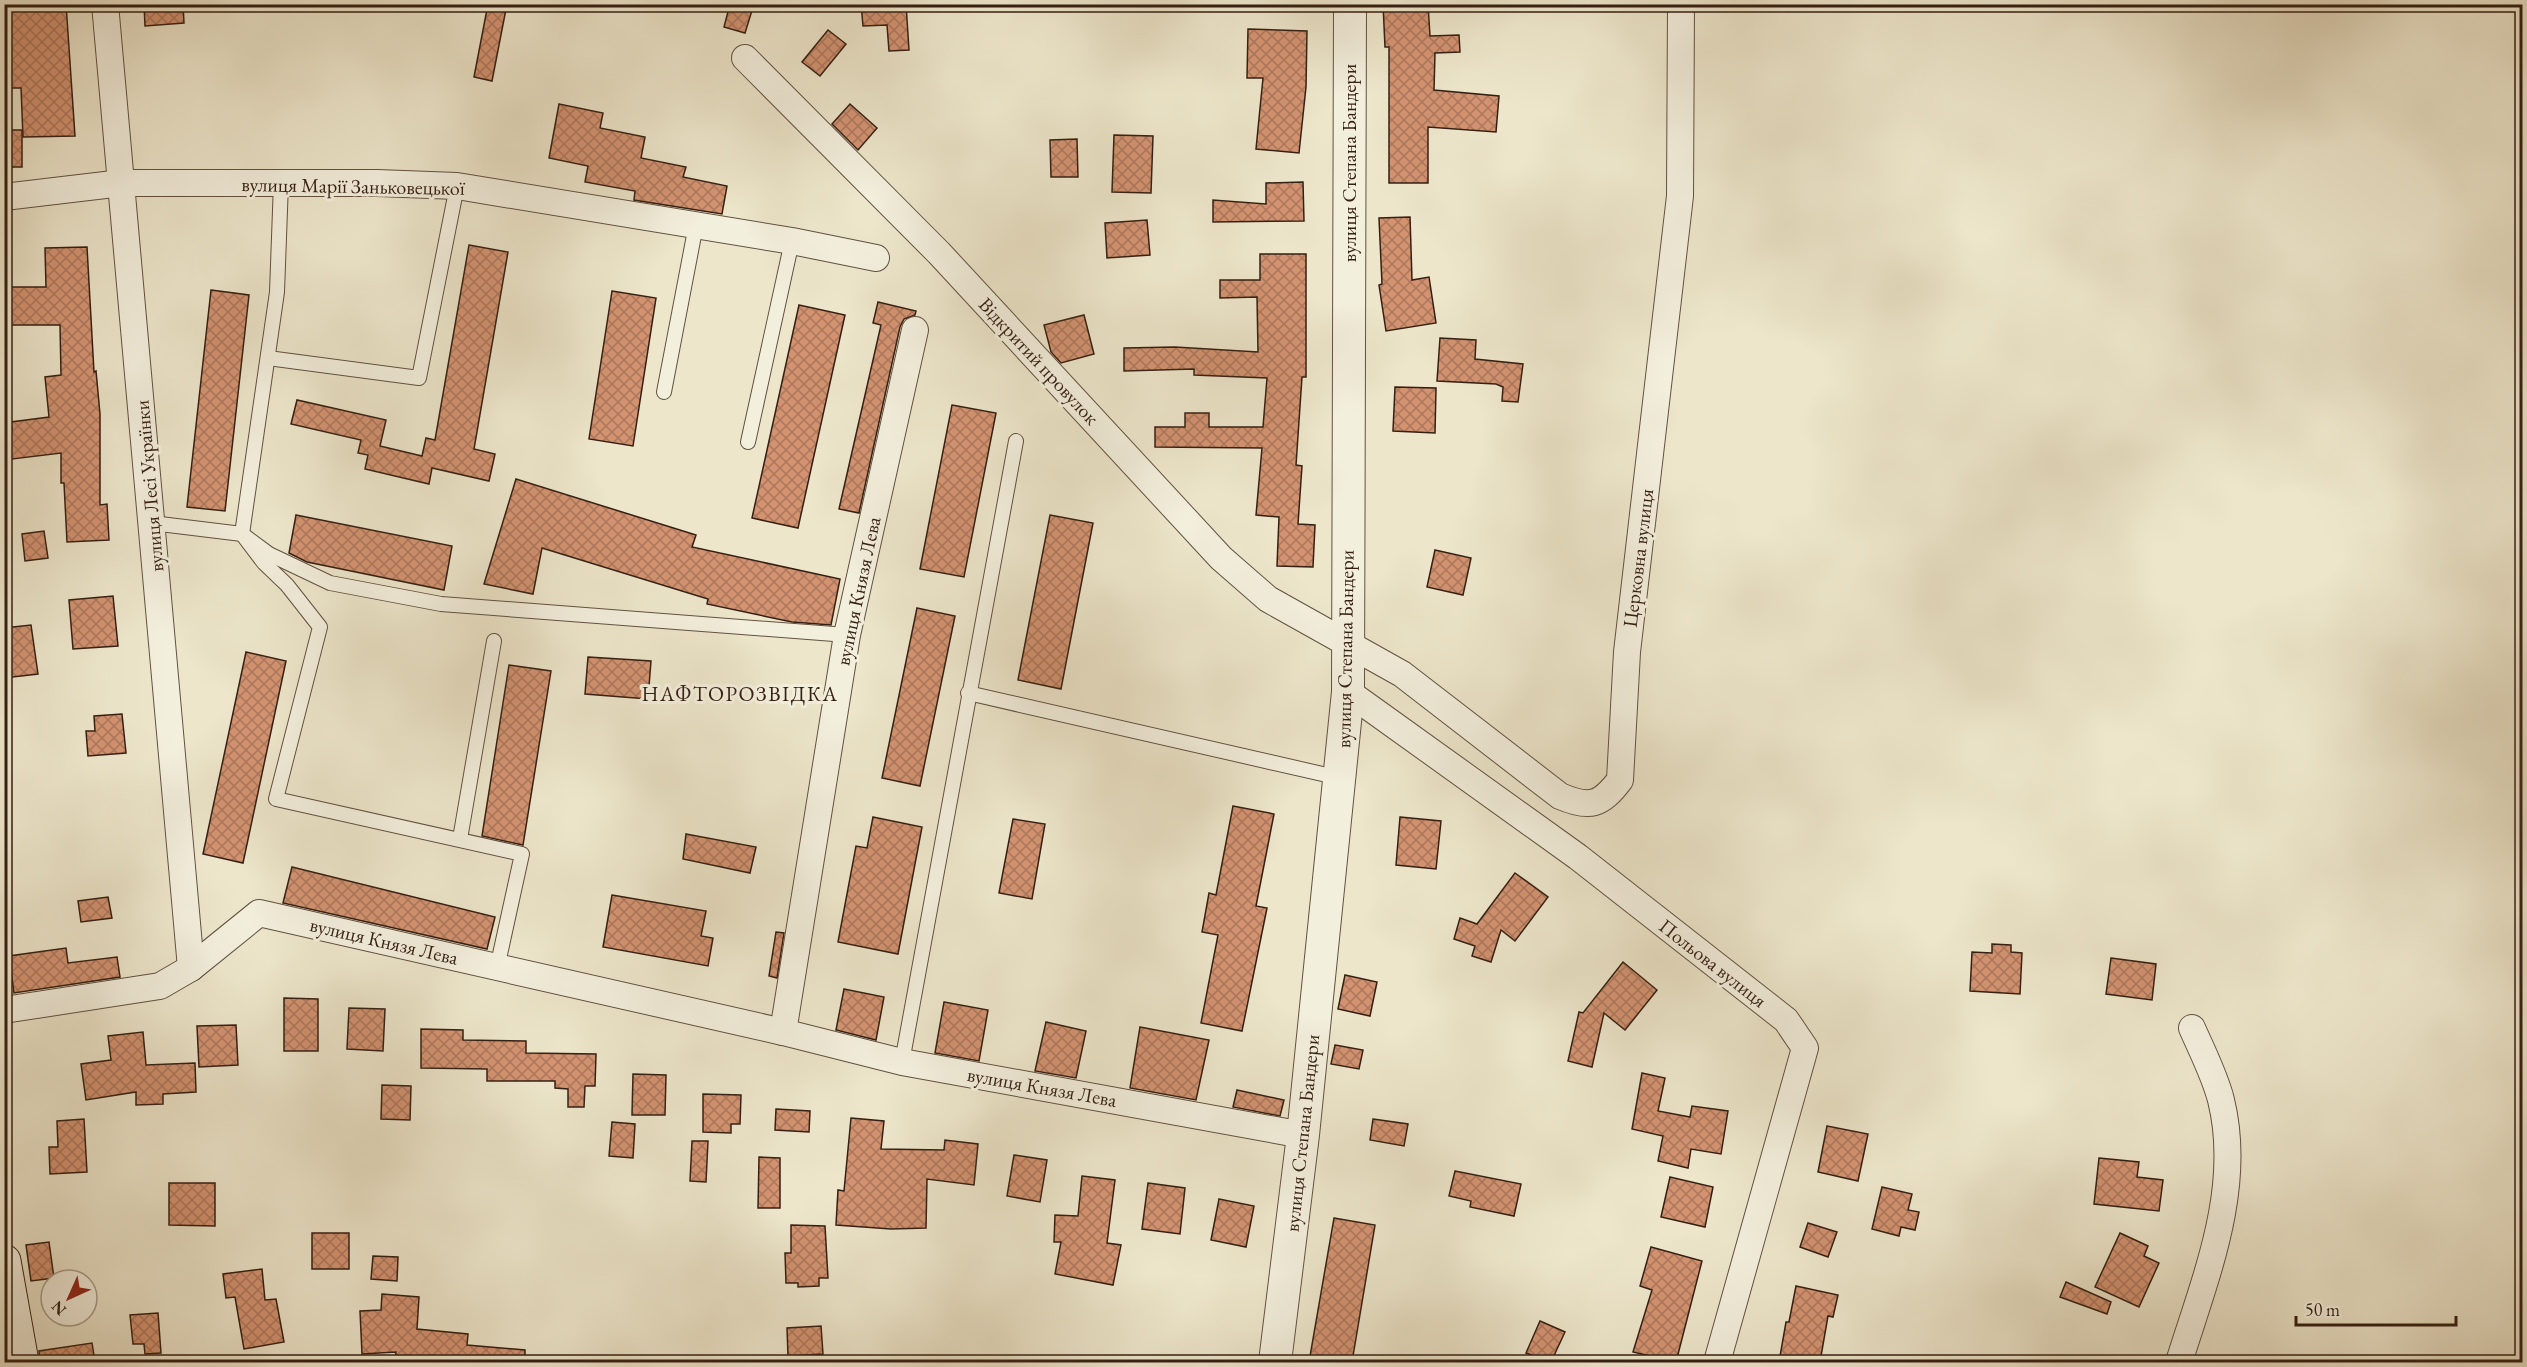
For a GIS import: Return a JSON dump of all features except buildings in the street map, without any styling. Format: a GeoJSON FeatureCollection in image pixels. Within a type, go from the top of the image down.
{"type":"FeatureCollection","features":[{"type":"Feature","properties":{"kind":"main road"},"geometry":{"type":"LineString","coordinates":[[4,1261],[22,1362]]}},
{"type":"Feature","properties":{"kind":"street","name":"вулиця Лесі Українки"},"geometry":{"type":"LineString","coordinates":[[105,4],[191,968]]}},
{"type":"Feature","properties":{"kind":"street","name":"вулиця Степана Бандери"},"geometry":{"type":"LineString","coordinates":[[1275,1362],[1303,1135],[1348,692],[1350,4]]}},
{"type":"Feature","properties":{"kind":"street","name":"Церковна вулиця"},"geometry":{"type":"LineString","coordinates":[[1347,644],[1402,674],[1560,796],[1576,803],[1594,804],[1608,796],[1620,780],[1627,652],[1680,196],[1681,4]]}},
{"type":"Feature","properties":{"kind":"street","name":"Відкритий провулок"},"geometry":{"type":"LineString","coordinates":[[745,58],[939,253],[1221,558],[1268,599],[1347,644]]}},
{"type":"Feature","properties":{"kind":"street","name":"вулиця Марії Заньковецької"},"geometry":{"type":"LineString","coordinates":[[4,197],[122,183],[458,186],[792,241],[876,258]]}},
{"type":"Feature","properties":{"kind":"street","name":"вулиця Князя Лева"},"geometry":{"type":"LineString","coordinates":[[783,1032],[848,635],[915,330]]}},
{"type":"Feature","properties":{"kind":"street","name":"Польова вулиця"},"geometry":{"type":"LineString","coordinates":[[1348,692],[1578,857],[1786,1020],[1805,1048],[1717,1362]]}},
{"type":"Feature","properties":{"kind":"street","name":"вулиця Князя Лева"},"geometry":{"type":"LineString","coordinates":[[4,1010],[160,986],[191,968],[259,913],[783,1032],[902,1062],[1303,1135]]}},
{"type":"Feature","properties":{"kind":"street"},"geometry":{"type":"LineString","coordinates":[[2179,1362],[2221,1226],[2228,1159],[2221,1100],[2192,1028]]}},
{"type":"Feature","properties":{"kind":"lane"},"geometry":{"type":"LineString","coordinates":[[281,183],[278,292],[243,534],[258,556],[286,585],[320,627],[276,799],[522,854],[498,968]]}},
{"type":"Feature","properties":{"kind":"lane"},"geometry":{"type":"LineString","coordinates":[[268,358],[419,378],[458,186]]}},
{"type":"Feature","properties":{"kind":"lane"},"geometry":{"type":"LineString","coordinates":[[664,392],[696,225]]}},
{"type":"Feature","properties":{"kind":"lane"},"geometry":{"type":"LineString","coordinates":[[748,442],[792,241]]}},
{"type":"Feature","properties":{"kind":"lane"},"geometry":{"type":"LineString","coordinates":[[902,1062],[1016,441]]}},
{"type":"Feature","properties":{"kind":"lane"},"geometry":{"type":"LineString","coordinates":[[152,523],[243,534],[269,554],[330,583],[441,604],[848,635]]}},
{"type":"Feature","properties":{"kind":"lane"},"geometry":{"type":"LineString","coordinates":[[460,839],[494,641]]}},
{"type":"Feature","properties":{"kind":"lane"},"geometry":{"type":"LineString","coordinates":[[968,693],[1340,777]]}},
{"type":"Feature","properties":{"kind":"district","name":"НАФТОРОЗВІДКА"},"geometry":{"type":"Point","coordinates":[740,694]}}]}
